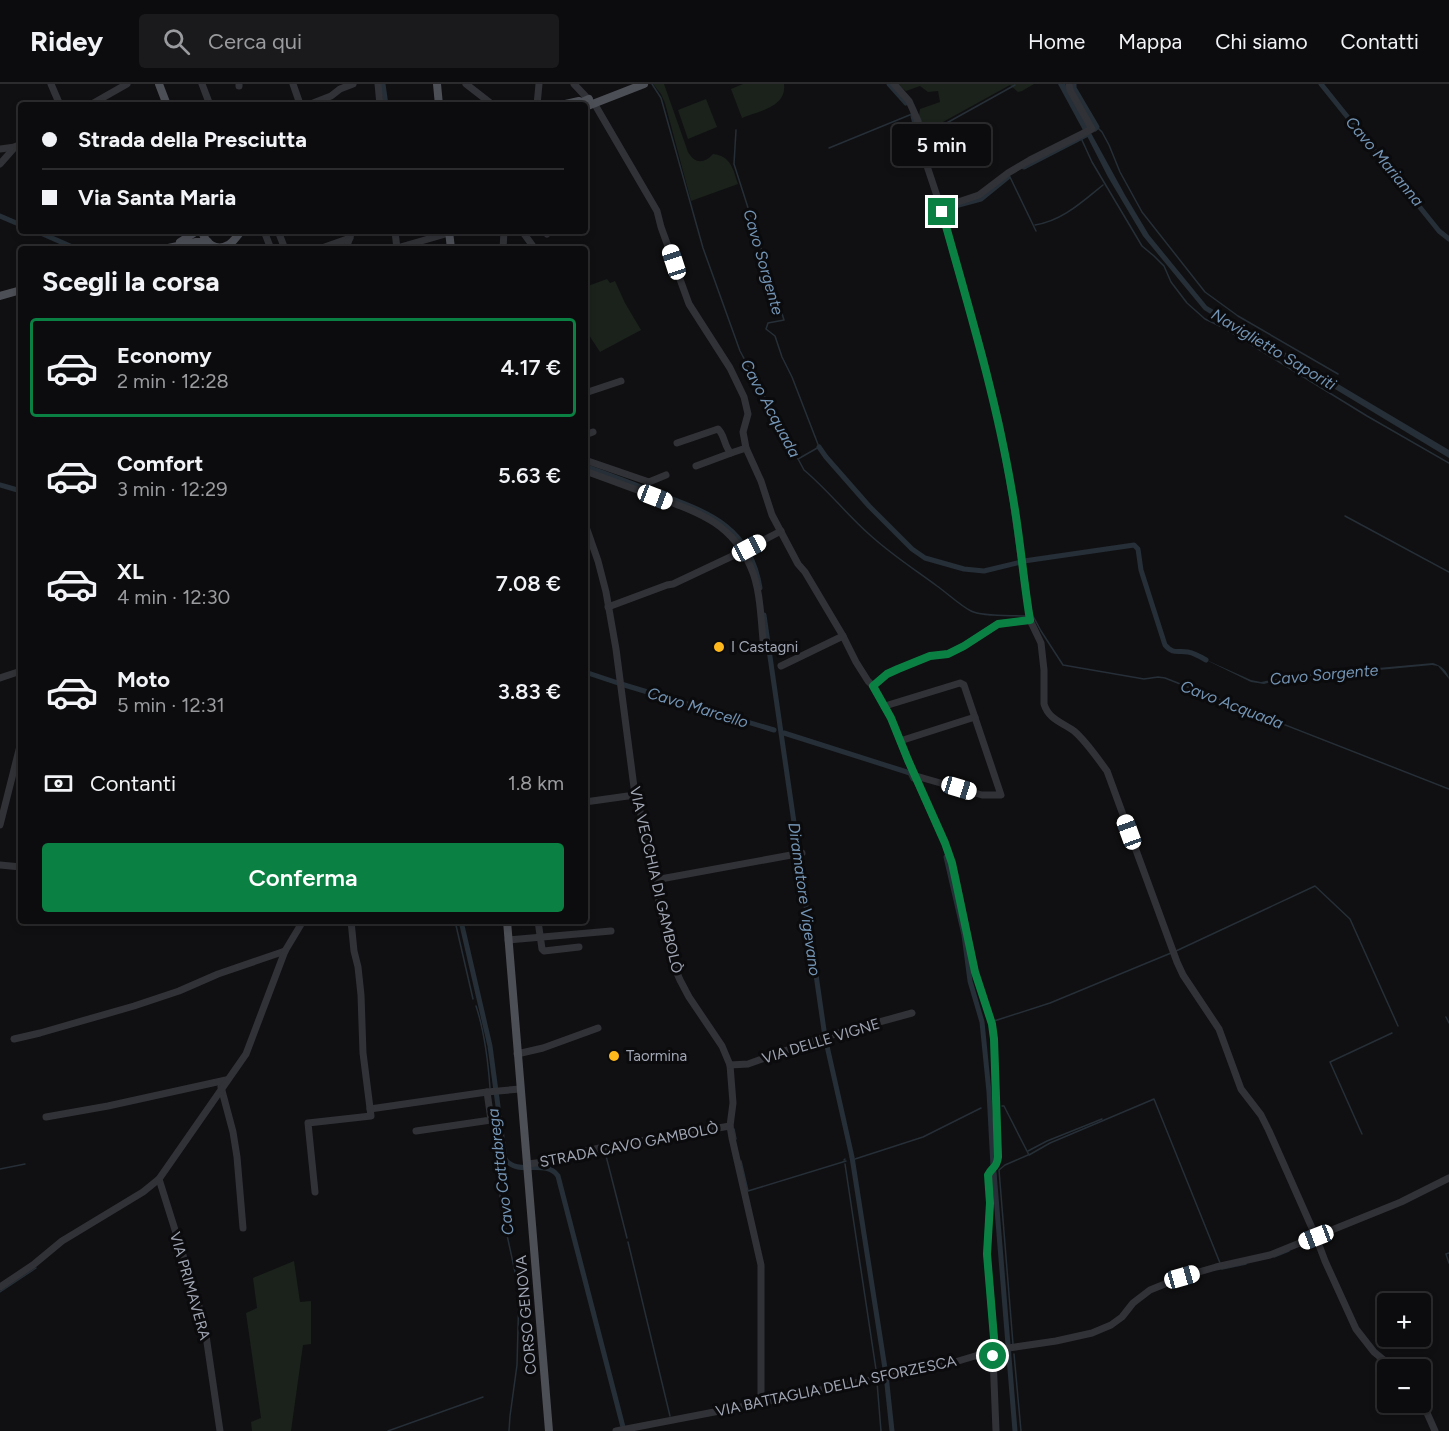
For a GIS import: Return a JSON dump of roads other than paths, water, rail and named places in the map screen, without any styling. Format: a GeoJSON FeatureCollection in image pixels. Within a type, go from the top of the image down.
{"type":"FeatureCollection","features":[{"type":"Feature","properties":{"kind":"main road"},"geometry":{"type":"LineString","coordinates":[[159,84],[166,102]]}},
{"type":"Feature","properties":{"kind":"main road"},"geometry":{"type":"LineString","coordinates":[[437,84],[439,102]]}},
{"type":"Feature","properties":{"kind":"main road"},"geometry":{"type":"LineString","coordinates":[[589,103],[629,84]]}},
{"type":"Feature","properties":{"kind":"main road"},"geometry":{"type":"LineString","coordinates":[[589,103],[644,84]]}},
{"type":"Feature","properties":{"kind":"main road"},"geometry":{"type":"LineString","coordinates":[[174,246],[192,234]]}},
{"type":"Feature","properties":{"kind":"main road"},"geometry":{"type":"LineString","coordinates":[[174,246],[196,242],[213,246]]}},
{"type":"Feature","properties":{"kind":"main road"},"geometry":{"type":"LineString","coordinates":[[0,296],[18,291]]}},
{"type":"Feature","properties":{"kind":"main road","name":"CORSO GENOVA"},"geometry":{"type":"LineString","coordinates":[[508,924],[549,1431]]}},
{"type":"Feature","properties":{"kind":"street"},"geometry":{"type":"LineString","coordinates":[[51,84],[59,102]]}},
{"type":"Feature","properties":{"kind":"street"},"geometry":{"type":"LineString","coordinates":[[95,102],[127,84]]}},
{"type":"Feature","properties":{"kind":"street"},"geometry":{"type":"LineString","coordinates":[[202,84],[209,102]]}},
{"type":"Feature","properties":{"kind":"street"},"geometry":{"type":"LineString","coordinates":[[293,84],[303,102]]}},
{"type":"Feature","properties":{"kind":"street"},"geometry":{"type":"LineString","coordinates":[[311,102],[331,96],[344,86],[353,84]]}},
{"type":"Feature","properties":{"kind":"street"},"geometry":{"type":"LineString","coordinates":[[378,84],[380,102]]}},
{"type":"Feature","properties":{"kind":"street"},"geometry":{"type":"LineString","coordinates":[[466,84],[489,102]]}},
{"type":"Feature","properties":{"kind":"street"},"geometry":{"type":"LineString","coordinates":[[537,102],[539,84]]}},
{"type":"Feature","properties":{"kind":"street"},"geometry":{"type":"LineString","coordinates":[[574,84],[589,103],[657,211],[689,304],[730,368],[744,397],[747,414],[743,432],[746,448],[772,515],[798,564],[885,706],[952,863],[975,972],[992,1024],[994,1039],[998,1163],[988,1175],[990,1203],[987,1254],[995,1350],[993,1356],[996,1431]]}},
{"type":"Feature","properties":{"kind":"street"},"geometry":{"type":"LineString","coordinates":[[894,84],[915,113],[927,166],[941,208],[999,423],[1012,493],[1030,620],[1041,643],[1045,709],[1054,720],[1075,732],[1107,771],[1183,975],[1219,1029],[1241,1089],[1265,1123],[1356,1329],[1383,1359]]}},
{"type":"Feature","properties":{"kind":"street"},"geometry":{"type":"LineString","coordinates":[[941,208],[979,195],[1030,160],[1089,131],[1069,84]]}},
{"type":"Feature","properties":{"kind":"street"},"geometry":{"type":"LineString","coordinates":[[0,149],[18,145]]}},
{"type":"Feature","properties":{"kind":"street"},"geometry":{"type":"LineString","coordinates":[[0,164],[18,145]]}},
{"type":"Feature","properties":{"kind":"street"},"geometry":{"type":"LineString","coordinates":[[406,246],[443,234]]}},
{"type":"Feature","properties":{"kind":"street"},"geometry":{"type":"LineString","coordinates":[[326,246],[351,235]]}},
{"type":"Feature","properties":{"kind":"street"},"geometry":{"type":"LineString","coordinates":[[588,392],[621,381]]}},
{"type":"Feature","properties":{"kind":"street"},"geometry":{"type":"LineString","coordinates":[[677,443],[718,429],[731,453]]}},
{"type":"Feature","properties":{"kind":"street"},"geometry":{"type":"LineString","coordinates":[[588,434],[593,432]]}},
{"type":"Feature","properties":{"kind":"street"},"geometry":{"type":"LineString","coordinates":[[696,466],[746,448]]}},
{"type":"Feature","properties":{"kind":"street"},"geometry":{"type":"LineString","coordinates":[[588,460],[649,482],[666,475]]}},
{"type":"Feature","properties":{"kind":"street"},"geometry":{"type":"LineString","coordinates":[[588,472],[700,513],[726,531],[746,550],[755,578],[764,640]]}},
{"type":"Feature","properties":{"kind":"street"},"geometry":{"type":"LineString","coordinates":[[608,607],[673,584],[781,531]]}},
{"type":"Feature","properties":{"kind":"street","name":"VIA VECCHIA DI GAMBOLÒ"},"geometry":{"type":"LineString","coordinates":[[588,533],[598,561],[608,607],[616,650],[635,795],[649,841],[660,908],[674,966],[689,997],[722,1046],[730,1065],[733,1102],[730,1126],[733,1146],[761,1265],[761,1403]]}},
{"type":"Feature","properties":{"kind":"street"},"geometry":{"type":"LineString","coordinates":[[873,686],[887,674],[898,669],[930,656],[948,654],[998,624],[1030,620]]}},
{"type":"Feature","properties":{"kind":"street"},"geometry":{"type":"LineString","coordinates":[[781,666],[843,636]]}},
{"type":"Feature","properties":{"kind":"street"},"geometry":{"type":"LineString","coordinates":[[0,678],[18,671]]}},
{"type":"Feature","properties":{"kind":"street"},"geometry":{"type":"LineString","coordinates":[[885,706],[960,683],[964,685],[1001,795],[982,795],[916,776]]}},
{"type":"Feature","properties":{"kind":"street"},"geometry":{"type":"LineString","coordinates":[[900,741],[975,717]]}},
{"type":"Feature","properties":{"kind":"street"},"geometry":{"type":"LineString","coordinates":[[0,825],[18,754]]}},
{"type":"Feature","properties":{"kind":"street"},"geometry":{"type":"LineString","coordinates":[[588,802],[635,795]]}},
{"type":"Feature","properties":{"kind":"street"},"geometry":{"type":"LineString","coordinates":[[655,880],[798,853]]}},
{"type":"Feature","properties":{"kind":"street"},"geometry":{"type":"LineString","coordinates":[[0,865],[18,867]]}},
{"type":"Feature","properties":{"kind":"street"},"geometry":{"type":"LineString","coordinates":[[0,1287],[33,1265],[62,1241],[143,1192],[159,1179],[246,1054],[285,951],[301,924]]}},
{"type":"Feature","properties":{"kind":"street"},"geometry":{"type":"LineString","coordinates":[[351,924],[361,995],[363,1053],[371,1112]]}},
{"type":"Feature","properties":{"kind":"street"},"geometry":{"type":"LineString","coordinates":[[538,924],[544,951],[579,947]]}},
{"type":"Feature","properties":{"kind":"street"},"geometry":{"type":"LineString","coordinates":[[508,940],[611,931]]}},
{"type":"Feature","properties":{"kind":"street"},"geometry":{"type":"LineString","coordinates":[[14,1039],[179,991],[218,974],[285,951]]}},
{"type":"Feature","properties":{"kind":"street","name":"VIA DELLE VIGNE"},"geometry":{"type":"LineString","coordinates":[[730,1065],[748,1064],[826,1037],[912,1013]]}},
{"type":"Feature","properties":{"kind":"street"},"geometry":{"type":"LineString","coordinates":[[517,1054],[543,1048],[598,1028]]}},
{"type":"Feature","properties":{"kind":"street"},"geometry":{"type":"LineString","coordinates":[[46,1117],[226,1080]]}},
{"type":"Feature","properties":{"kind":"street"},"geometry":{"type":"LineString","coordinates":[[221,1087],[237,1157],[243,1228]]}},
{"type":"Feature","properties":{"kind":"street"},"geometry":{"type":"LineString","coordinates":[[315,1192],[308,1123],[493,1091],[520,1089]]}},
{"type":"Feature","properties":{"kind":"street"},"geometry":{"type":"LineString","coordinates":[[416,1131],[490,1120],[493,1091]]}},
{"type":"Feature","properties":{"kind":"street","name":"STRADA CAVO GAMBOLÒ"},"geometry":{"type":"LineString","coordinates":[[527,1167],[604,1147],[730,1126]]}},
{"type":"Feature","properties":{"kind":"street","name":"VIA BATTAGLIA DELLA SFORZESCA"},"geometry":{"type":"LineString","coordinates":[[622,1430],[925,1371],[995,1350],[1092,1333],[1111,1325],[1122,1317],[1133,1303],[1150,1290],[1215,1267],[1270,1255],[1401,1202],[1449,1178]]}},
{"type":"Feature","properties":{"kind":"street","name":"VIA PRIMAVERA"},"geometry":{"type":"LineString","coordinates":[[159,1179],[204,1322],[220,1431]]}},
{"type":"Feature","properties":{"kind":"street"},"geometry":{"type":"LineString","coordinates":[[1427,1413],[1435,1431]]}},
{"type":"Feature","properties":{"kind":"water"},"geometry":{"type":"Polygon","coordinates":[[[1058,84],[1065,84],[1089,129],[1084,132],[1058,84]]]}},
{"type":"Feature","properties":{"kind":"water","name":"Naviglietto Saporiti"},"geometry":{"type":"Polygon","coordinates":[[[1091,133],[1149,235],[1207,306],[1449,450],[1449,458],[1204,310],[1143,236],[1087,136],[1091,133]]]}},
{"type":"Feature","properties":{"kind":"water"},"geometry":{"type":"Polygon","coordinates":[[[1202,658],[1251,680],[1261,682],[1290,676],[1433,663],[1438,665],[1447,673],[1449,679],[1438,666],[1432,665],[1282,679],[1264,684],[1251,682],[1202,658]]]}},
{"type":"Feature","properties":{"kind":"waterway","name":"Cavo Marcello"},"geometry":{"type":"LineString","coordinates":[[383,84],[386,102]]}},
{"type":"Feature","properties":{"kind":"waterway","name":"Cavo Acquada"},"geometry":{"type":"LineString","coordinates":[[652,84],[661,98],[703,248],[740,351],[804,470],[878,542],[967,609],[983,614],[1026,616]]}},
{"type":"Feature","properties":{"kind":"waterway"},"geometry":{"type":"LineString","coordinates":[[889,84],[906,103]]}},
{"type":"Feature","properties":{"kind":"waterway"},"geometry":{"type":"LineString","coordinates":[[1074,84],[1074,88],[1097,127],[1095,129]]}},
{"type":"Feature","properties":{"kind":"waterway","name":"Cavo Marianna"},"geometry":{"type":"LineString","coordinates":[[1321,84],[1439,231],[1449,239]]}},
{"type":"Feature","properties":{"kind":"waterway"},"geometry":{"type":"LineString","coordinates":[[925,135],[1015,85]]}},
{"type":"Feature","properties":{"kind":"waterway"},"geometry":{"type":"LineString","coordinates":[[829,148],[912,114]]}},
{"type":"Feature","properties":{"kind":"waterway"},"geometry":{"type":"LineString","coordinates":[[913,116],[918,136]]}},
{"type":"Feature","properties":{"kind":"waterway","name":"Naviglietto Saporiti"},"geometry":{"type":"LineString","coordinates":[[1097,127],[1109,145],[1120,172],[1142,212],[1205,292],[1238,316],[1338,374]]}},
{"type":"Feature","properties":{"kind":"waterway","name":"Cavo Sorgente"},"geometry":{"type":"LineString","coordinates":[[736,130],[734,164],[784,320],[768,323],[766,329],[775,336],[819,447],[798,459]]}},
{"type":"Feature","properties":{"kind":"waterway"},"geometry":{"type":"LineString","coordinates":[[1024,167],[1088,134]]}},
{"type":"Feature","properties":{"kind":"waterway","name":"Cavo Cattabrega"},"geometry":{"type":"LineString","coordinates":[[1081,138],[1092,162],[1142,246],[1164,266],[1171,282],[1187,303],[1205,319],[1224,328],[1367,416],[1449,463]]}},
{"type":"Feature","properties":{"kind":"waterway"},"geometry":{"type":"LineString","coordinates":[[940,210],[981,199],[1008,177]]}},
{"type":"Feature","properties":{"kind":"waterway"},"geometry":{"type":"LineString","coordinates":[[1010,177],[1036,231]]}},
{"type":"Feature","properties":{"kind":"waterway"},"geometry":{"type":"LineString","coordinates":[[1035,225],[1063,215],[1103,185]]}},
{"type":"Feature","properties":{"kind":"waterway","name":"Diramatore Vigevano"},"geometry":{"type":"LineString","coordinates":[[0,216],[18,224]]}},
{"type":"Feature","properties":{"kind":"waterway","name":"Diramatore Vigevano"},"geometry":{"type":"LineString","coordinates":[[43,234],[70,246]]}},
{"type":"Feature","properties":{"kind":"waterway","name":"Cavo Sorgente"},"geometry":{"type":"LineString","coordinates":[[819,447],[869,506],[912,549],[925,558],[964,569],[984,571],[1021,562]]}},
{"type":"Feature","properties":{"kind":"waterway","name":"Diramatore Vigevano"},"geometry":{"type":"LineString","coordinates":[[588,467],[695,508],[725,525],[747,550],[755,567],[760,588]]}},
{"type":"Feature","properties":{"kind":"waterway"},"geometry":{"type":"LineString","coordinates":[[0,485],[18,490]]}},
{"type":"Feature","properties":{"kind":"waterway"},"geometry":{"type":"LineString","coordinates":[[1345,516],[1449,572]]}},
{"type":"Feature","properties":{"kind":"waterway","name":"Cavo Sorgente"},"geometry":{"type":"LineString","coordinates":[[1024,561],[1134,545],[1138,549],[1141,570],[1165,645],[1173,651],[1190,653],[1206,660]]}},
{"type":"Feature","properties":{"kind":"waterway","name":"Diramatore Vigevano"},"geometry":{"type":"LineString","coordinates":[[764,615],[825,1037],[852,1157],[886,1375],[892,1431]]}},
{"type":"Feature","properties":{"kind":"waterway","name":"Cavo Acquada"},"geometry":{"type":"LineString","coordinates":[[1033,616],[1063,665],[1144,679],[1165,678],[1449,789]]}},
{"type":"Feature","properties":{"kind":"waterway","name":"Cavo Marcello"},"geometry":{"type":"LineString","coordinates":[[588,673],[618,683]]}},
{"type":"Feature","properties":{"kind":"waterway","name":"Cavo Marcello"},"geometry":{"type":"LineString","coordinates":[[621,684],[774,730]]}},
{"type":"Feature","properties":{"kind":"waterway","name":"Cavo Marcello"},"geometry":{"type":"LineString","coordinates":[[784,733],[910,773],[913,779]]}},
{"type":"Feature","properties":{"kind":"waterway","name":"Cavo Marcello"},"geometry":{"type":"LineString","coordinates":[[946,857],[964,935],[970,981],[982,1022],[993,1166]]}},
{"type":"Feature","properties":{"kind":"waterway"},"geometry":{"type":"LineString","coordinates":[[1176,951],[1315,886],[1350,919],[1398,1026]]}},
{"type":"Feature","properties":{"kind":"waterway","name":"Cavo Cattabrega"},"geometry":{"type":"LineString","coordinates":[[456,924],[473,999]]}},
{"type":"Feature","properties":{"kind":"waterway"},"geometry":{"type":"LineString","coordinates":[[462,924],[490,1046],[505,1159],[517,1167],[546,1168],[558,1176],[624,1431]]}},
{"type":"Feature","properties":{"kind":"waterway"},"geometry":{"type":"LineString","coordinates":[[994,1021],[1050,1003],[1171,953]]}},
{"type":"Feature","properties":{"kind":"waterway","name":"Cavo Cattabrega"},"geometry":{"type":"LineString","coordinates":[[476,1006],[486,1047],[490,1088]]}},
{"type":"Feature","properties":{"kind":"waterway"},"geometry":{"type":"LineString","coordinates":[[1446,1017],[1449,1023]]}},
{"type":"Feature","properties":{"kind":"waterway"},"geometry":{"type":"LineString","coordinates":[[1362,1134],[1330,1062],[1392,1033]]}},
{"type":"Feature","properties":{"kind":"waterway"},"geometry":{"type":"LineString","coordinates":[[1002,1106],[1029,1155],[1050,1143],[1154,1099],[1220,1263]]}},
{"type":"Feature","properties":{"kind":"waterway"},"geometry":{"type":"LineString","coordinates":[[855,1159],[923,1137],[981,1108]]}},
{"type":"Feature","properties":{"kind":"waterway"},"geometry":{"type":"LineString","coordinates":[[1028,1151],[1102,1119]]}},
{"type":"Feature","properties":{"kind":"waterway","name":"Cavo Cattabrega"},"geometry":{"type":"LineString","coordinates":[[494,1122],[501,1207],[518,1286]]}},
{"type":"Feature","properties":{"kind":"waterway"},"geometry":{"type":"LineString","coordinates":[[734,1129],[736,1139]]}},
{"type":"Feature","properties":{"kind":"waterway"},"geometry":{"type":"LineString","coordinates":[[594,1153],[640,1144]]}},
{"type":"Feature","properties":{"kind":"waterway"},"geometry":{"type":"LineString","coordinates":[[605,1152],[627,1238]]}},
{"type":"Feature","properties":{"kind":"waterway"},"geometry":{"type":"LineString","coordinates":[[1013,1344],[999,1170],[1028,1155]]}},
{"type":"Feature","properties":{"kind":"waterway"},"geometry":{"type":"LineString","coordinates":[[741,1161],[748,1191],[846,1161]]}},
{"type":"Feature","properties":{"kind":"waterway"},"geometry":{"type":"LineString","coordinates":[[0,1169],[25,1164]]}},
{"type":"Feature","properties":{"kind":"waterway"},"geometry":{"type":"LineString","coordinates":[[548,1168],[555,1164]]}},
{"type":"Feature","properties":{"kind":"waterway"},"geometry":{"type":"LineString","coordinates":[[845,1164],[877,1376]]}},
{"type":"Feature","properties":{"kind":"waterway","name":"Cavo Marcello"},"geometry":{"type":"LineString","coordinates":[[994,1172],[1015,1431]]}},
{"type":"Feature","properties":{"kind":"waterway"},"geometry":{"type":"LineString","coordinates":[[628,1242],[670,1416]]}},
{"type":"Feature","properties":{"kind":"waterway"},"geometry":{"type":"LineString","coordinates":[[1274,1257],[1289,1251]]}},
{"type":"Feature","properties":{"kind":"waterway"},"geometry":{"type":"LineString","coordinates":[[1449,1253],[1446,1254],[1449,1263]]}},
{"type":"Feature","properties":{"kind":"waterway"},"geometry":{"type":"LineString","coordinates":[[1222,1269],[1246,1264]]}},
{"type":"Feature","properties":{"kind":"waterway"},"geometry":{"type":"LineString","coordinates":[[0,1292],[36,1268]]}},
{"type":"Feature","properties":{"kind":"waterway","name":"Cavo Cattabrega"},"geometry":{"type":"LineString","coordinates":[[509,1431],[517,1365],[519,1291]]}},
{"type":"Feature","properties":{"kind":"waterway"},"geometry":{"type":"LineString","coordinates":[[1014,1354],[1021,1431]]}},
{"type":"Feature","properties":{"kind":"waterway"},"geometry":{"type":"LineString","coordinates":[[877,1382],[881,1431]]}},
{"type":"Feature","properties":{"kind":"waterway"},"geometry":{"type":"LineString","coordinates":[[388,1431],[483,1397]]}},
{"type":"Feature","properties":{"kind":"place","name":"I Castagni"},"geometry":{"type":"Point","coordinates":[719,647]}},
{"type":"Feature","properties":{"kind":"place","name":"Taormina"},"geometry":{"type":"Point","coordinates":[614,1056]}}]}
